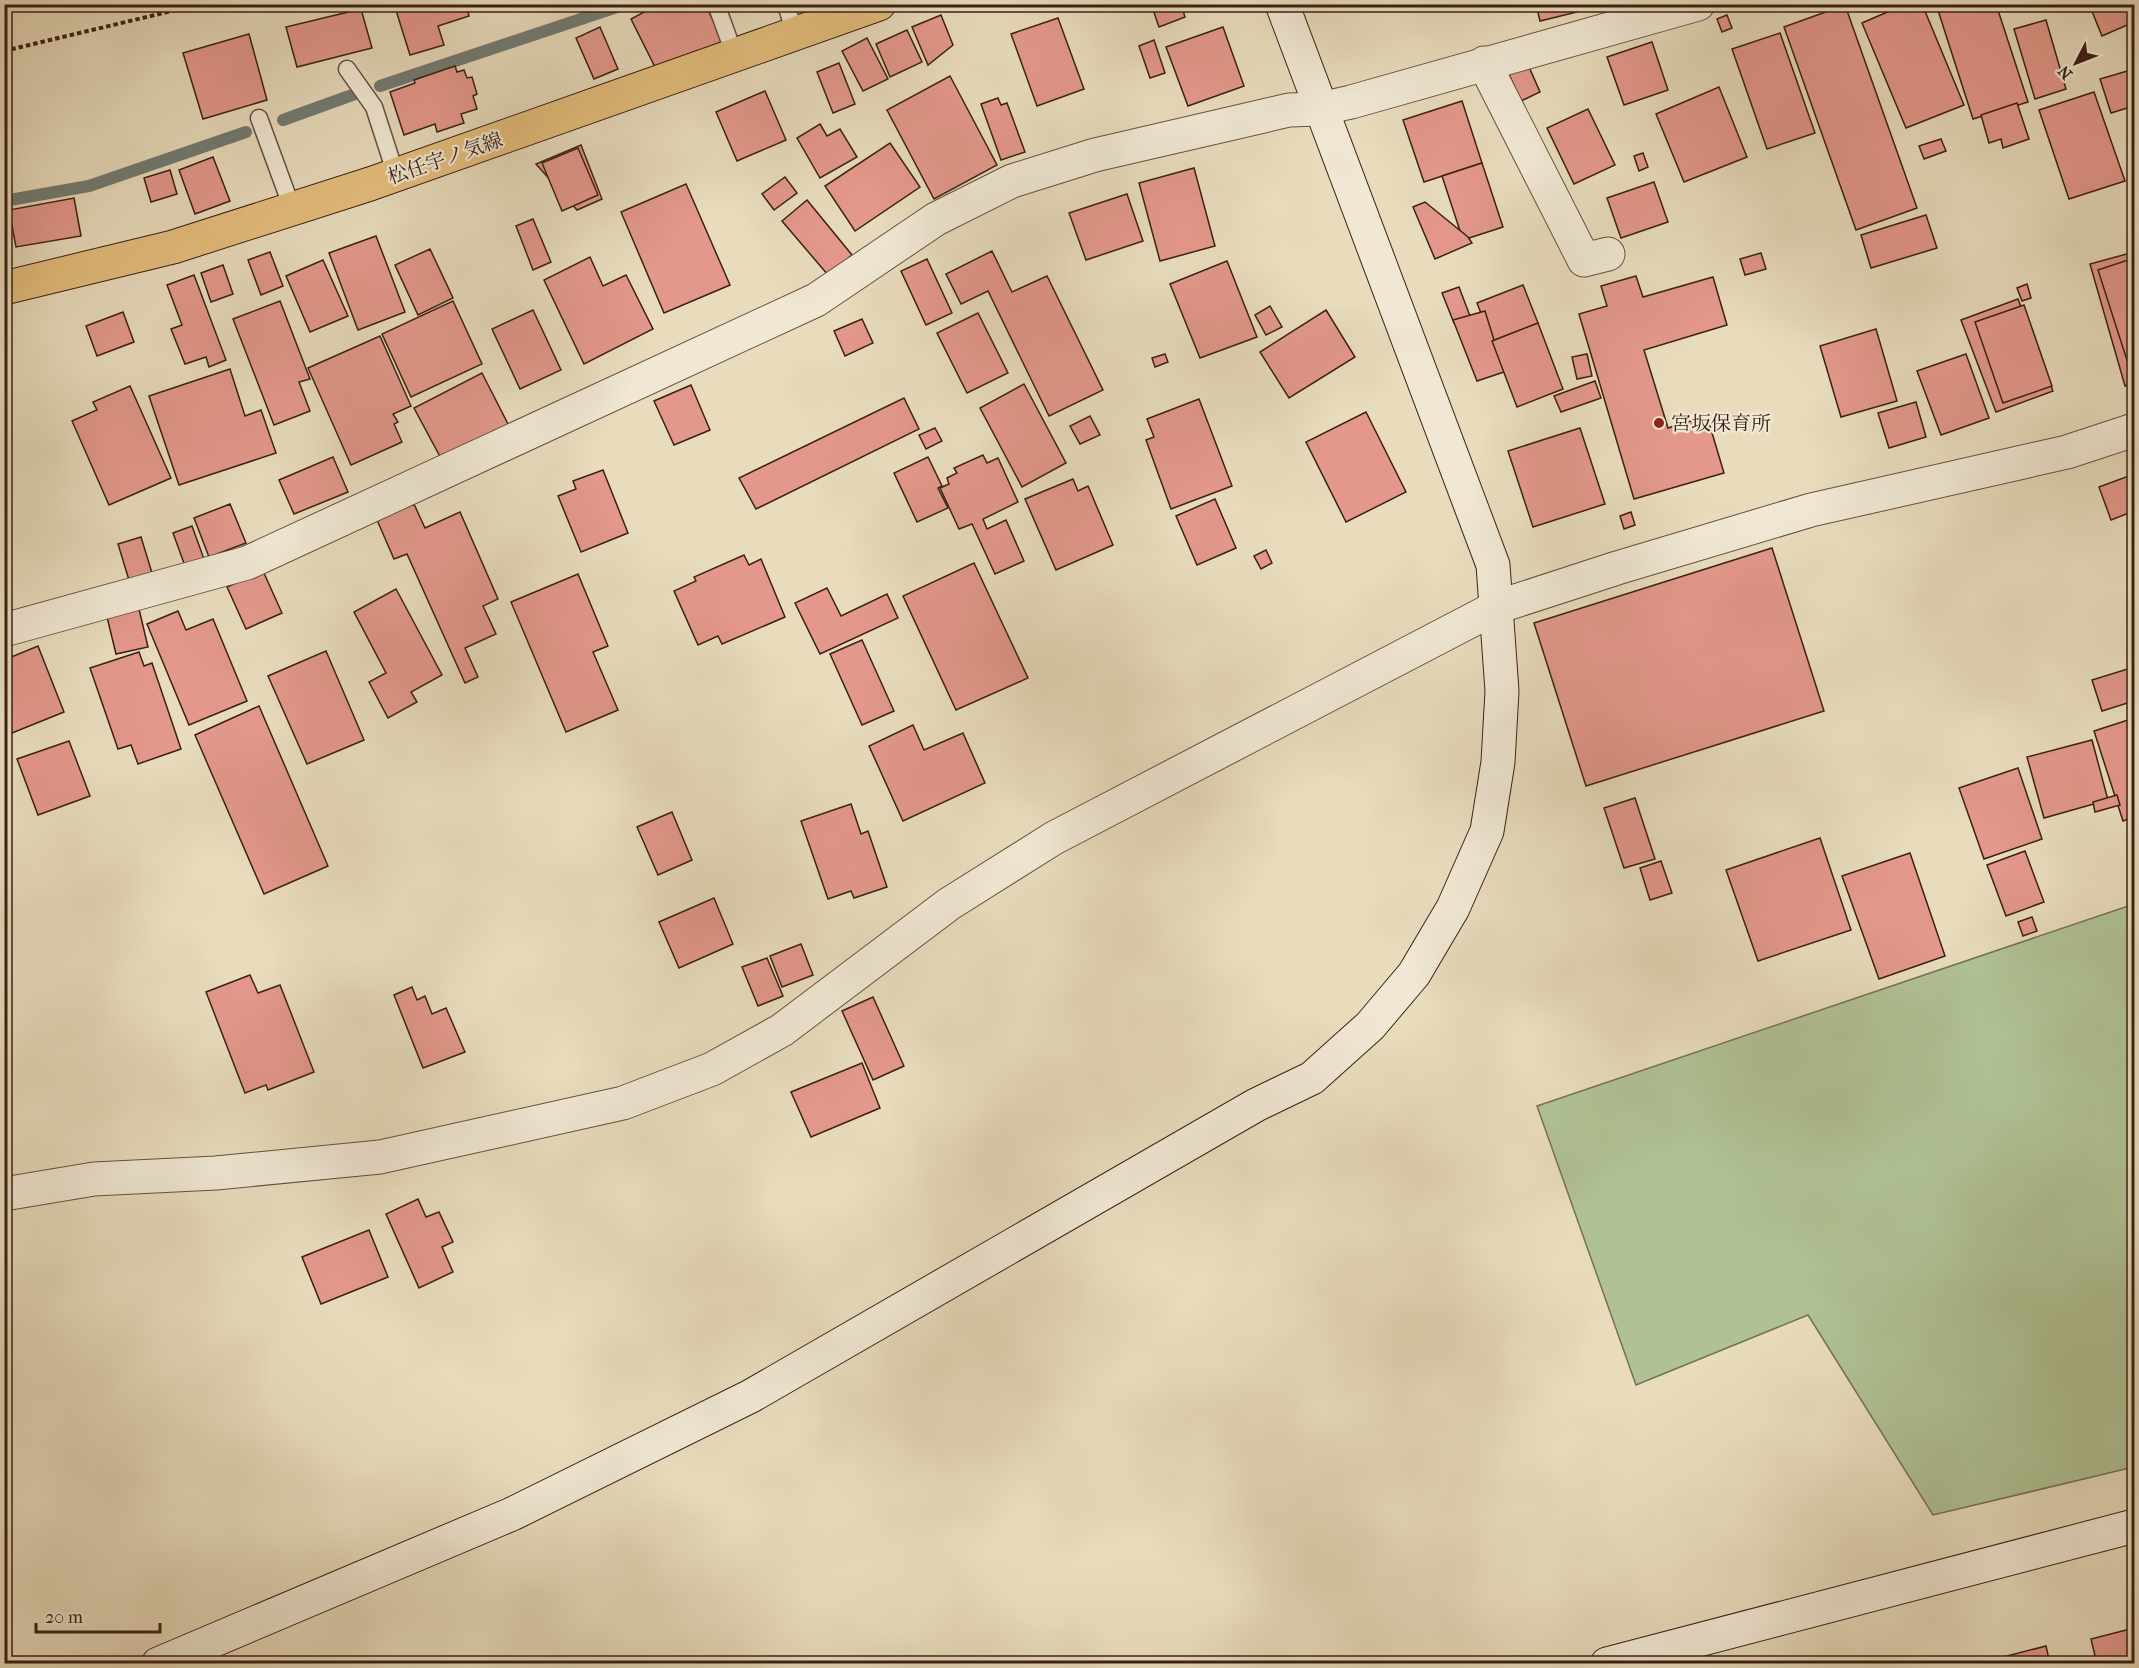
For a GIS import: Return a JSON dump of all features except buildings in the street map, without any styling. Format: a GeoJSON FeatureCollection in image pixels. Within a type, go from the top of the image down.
{"type":"FeatureCollection","features":[{"type":"Feature","properties":{"kind":"main road","name":"松任宇ノ気線"},"geometry":{"type":"LineString","coordinates":[[4,288],[173,247],[396,175],[735,56],[790,20],[874,5]]}},
{"type":"Feature","properties":{"kind":"street"},"geometry":{"type":"LineString","coordinates":[[158,1664],[512,1514],[751,1396],[1256,1105],[1312,1078],[1370,1026],[1414,974],[1453,908],[1487,831],[1498,762],[1502,691],[1493,565],[1282,4]]}},
{"type":"Feature","properties":{"kind":"street"},"geometry":{"type":"LineString","coordinates":[[4,630],[247,563],[816,300],[936,219],[1012,181],[1095,155],[1289,110],[1320,109],[1698,4]]}},
{"type":"Feature","properties":{"kind":"street"},"geometry":{"type":"LineString","coordinates":[[1484,63],[1584,260],[1608,254]]}},
{"type":"Feature","properties":{"kind":"street"},"geometry":{"type":"LineString","coordinates":[[4,1194],[94,1179],[216,1173],[380,1157],[623,1103],[712,1069],[782,1030],[948,904],[1054,838],[1497,607],[1617,568],[1811,510],[2067,452],[2134,430]]}},
{"type":"Feature","properties":{"kind":"street"},"geometry":{"type":"LineString","coordinates":[[1607,1664],[2134,1526]]}},
{"type":"Feature","properties":{"kind":"lane"},"geometry":{"type":"LineString","coordinates":[[716,4],[735,56]]}},
{"type":"Feature","properties":{"kind":"lane"},"geometry":{"type":"LineString","coordinates":[[347,69],[374,107],[396,175]]}},
{"type":"Feature","properties":{"kind":"lane"},"geometry":{"type":"LineString","coordinates":[[259,118],[292,208]]}},
{"type":"Feature","properties":{"kind":"path"},"geometry":{"type":"LineString","coordinates":[[4,51],[201,4]]}},
{"type":"Feature","properties":{"kind":"green space"},"geometry":{"type":"Polygon","coordinates":[[[2134,904],[2134,1467],[1933,1515],[1808,1315],[1636,1385],[1537,1106],[2134,904]]]}},
{"type":"Feature","properties":{"kind":"waterway"},"geometry":{"type":"LineString","coordinates":[[380,86],[626,4]]}},
{"type":"Feature","properties":{"kind":"waterway"},"geometry":{"type":"LineString","coordinates":[[283,120],[355,94]]}},
{"type":"Feature","properties":{"kind":"waterway"},"geometry":{"type":"LineString","coordinates":[[4,201],[89,186],[246,132]]}},
{"type":"Feature","properties":{"kind":"place","name":"宮坂保育所"},"geometry":{"type":"Point","coordinates":[1659,423]}}]}
